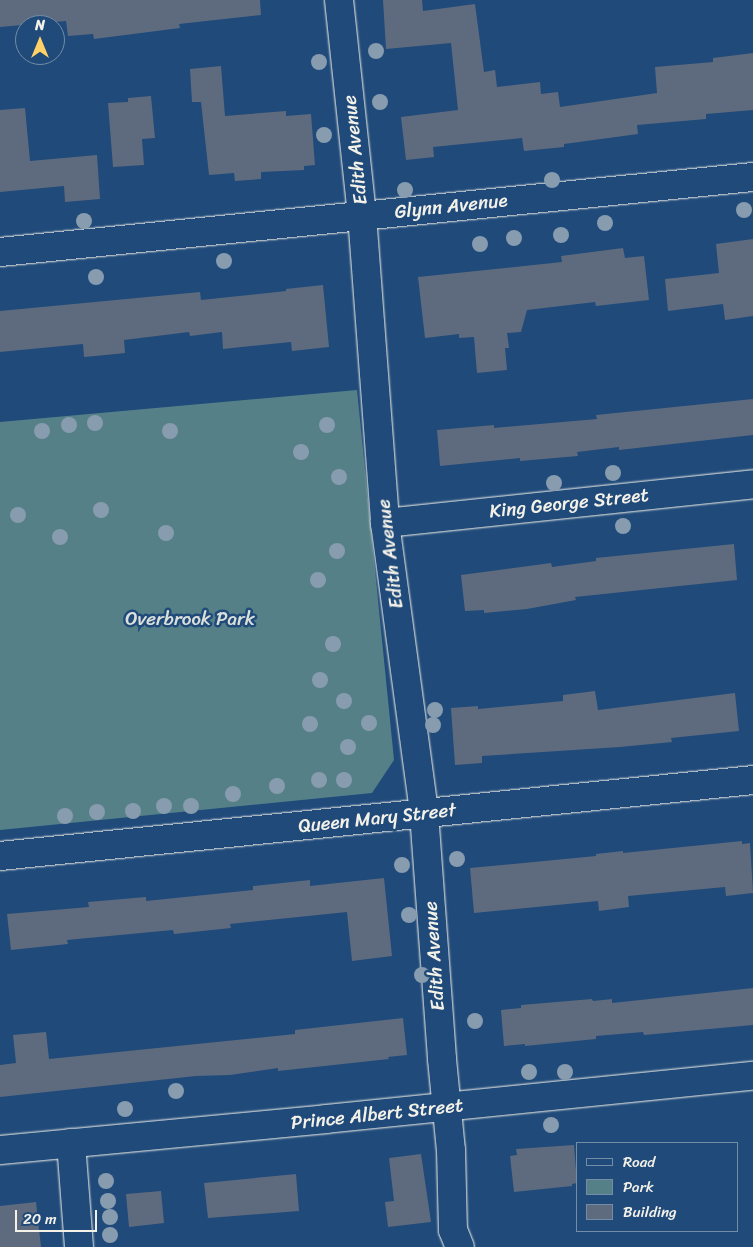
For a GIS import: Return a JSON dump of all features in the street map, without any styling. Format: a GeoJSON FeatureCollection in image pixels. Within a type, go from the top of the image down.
{"type":"FeatureCollection","features":[{"type":"Feature","properties":{"kind":"street","name":"Edith Avenue"},"geometry":{"type":"LineString","coordinates":[[339,0],[362,215],[385,523],[424,813],[446,1107],[451,1150],[453,1230],[460,1247]]}},
{"type":"Feature","properties":{"kind":"street","name":"Glynn Avenue"},"geometry":{"type":"LineString","coordinates":[[0,252],[753,177]]}},
{"type":"Feature","properties":{"kind":"street","name":"King George Street"},"geometry":{"type":"LineString","coordinates":[[385,523],[753,484]]}},
{"type":"Feature","properties":{"kind":"street","name":"Queen Mary Street"},"geometry":{"type":"LineString","coordinates":[[0,856],[753,780]]}},
{"type":"Feature","properties":{"kind":"street","name":"Prince Albert Street"},"geometry":{"type":"LineString","coordinates":[[0,1150],[753,1076]]}},
{"type":"Feature","properties":{"kind":"street"},"geometry":{"type":"LineString","coordinates":[[71,1143],[79,1247]]}},
{"type":"Feature","properties":{"kind":"green space","name":"Overbrook Park"},"geometry":{"type":"Polygon","coordinates":[[[357,390],[394,760],[372,793],[0,830],[0,422],[357,390]]]}},
{"type":"Feature","properties":{"kind":"building"},"geometry":{"type":"Polygon","coordinates":[[[0,0],[260,0],[261,15],[179,24],[180,28],[94,39],[93,34],[68,36],[65,15],[15,15],[15,26],[0,27],[0,0]]]}},
{"type":"Feature","properties":{"kind":"building"},"geometry":{"type":"Polygon","coordinates":[[[383,0],[422,0],[423,11],[475,4],[484,72],[495,70],[497,87],[540,82],[541,94],[558,92],[560,107],[657,93],[655,67],[713,62],[713,58],[753,53],[753,110],[706,114],[706,119],[637,125],[638,134],[564,144],[564,147],[524,151],[522,138],[433,147],[434,157],[406,160],[401,117],[458,110],[451,43],[386,49],[383,0]]]}},
{"type":"Feature","properties":{"kind":"building"},"geometry":{"type":"Polygon","coordinates":[[[221,66],[225,116],[286,111],[286,116],[311,114],[315,165],[304,166],[304,170],[261,172],[261,179],[235,181],[234,173],[209,175],[201,102],[192,102],[190,69],[221,66]]]}},
{"type":"Feature","properties":{"kind":"building"},"geometry":{"type":"Polygon","coordinates":[[[151,96],[155,138],[142,139],[144,165],[113,167],[108,103],[128,102],[128,98],[151,96]]]}},
{"type":"Feature","properties":{"kind":"building"},"geometry":{"type":"Polygon","coordinates":[[[25,108],[30,161],[97,155],[100,199],[65,202],[64,186],[0,192],[0,110],[25,108]]]}},
{"type":"Feature","properties":{"kind":"building"},"geometry":{"type":"Polygon","coordinates":[[[753,239],[753,316],[725,320],[723,304],[668,311],[665,279],[719,273],[716,244],[753,239]]]}},
{"type":"Feature","properties":{"kind":"building"},"geometry":{"type":"Polygon","coordinates":[[[623,248],[625,258],[644,256],[649,300],[596,306],[595,302],[527,310],[521,332],[507,333],[509,348],[505,348],[507,370],[477,373],[474,337],[459,338],[459,334],[425,338],[418,277],[562,262],[561,256],[623,248]]]}},
{"type":"Feature","properties":{"kind":"building"},"geometry":{"type":"Polygon","coordinates":[[[323,285],[329,347],[292,351],[291,342],[223,349],[222,332],[190,336],[189,332],[124,340],[125,353],[84,357],[83,344],[0,352],[0,311],[200,292],[201,300],[323,285]]]}},
{"type":"Feature","properties":{"kind":"building"},"geometry":{"type":"Polygon","coordinates":[[[753,399],[753,435],[619,450],[619,447],[577,452],[578,456],[520,461],[520,458],[440,466],[437,430],[494,425],[494,428],[597,419],[596,415],[753,399]]]}},
{"type":"Feature","properties":{"kind":"building"},"geometry":{"type":"Polygon","coordinates":[[[734,544],[737,580],[575,597],[576,600],[527,609],[484,613],[484,610],[465,611],[461,575],[551,563],[552,567],[596,561],[596,558],[734,544]]]}},
{"type":"Feature","properties":{"kind":"building"},"geometry":{"type":"Polygon","coordinates":[[[595,691],[598,710],[735,693],[739,731],[671,738],[672,742],[482,756],[482,763],[455,765],[451,708],[478,706],[478,709],[563,701],[563,695],[595,691]]]}},
{"type":"Feature","properties":{"kind":"building"},"geometry":{"type":"Polygon","coordinates":[[[742,841],[742,844],[750,843],[753,893],[726,896],[725,887],[628,896],[629,907],[599,911],[598,901],[474,913],[470,868],[596,856],[596,854],[623,851],[623,853],[742,841]]]}},
{"type":"Feature","properties":{"kind":"building"},"geometry":{"type":"Polygon","coordinates":[[[384,878],[392,956],[352,961],[347,912],[230,924],[231,928],[174,934],[173,930],[67,940],[68,944],[11,950],[7,914],[89,907],[88,902],[146,897],[146,901],[253,890],[253,886],[310,880],[310,886],[384,878]]]}},
{"type":"Feature","properties":{"kind":"building"},"geometry":{"type":"Polygon","coordinates":[[[753,988],[753,1025],[644,1035],[643,1032],[596,1036],[596,1039],[525,1046],[525,1044],[504,1046],[501,1010],[521,1008],[521,1005],[592,999],[593,1001],[612,999],[612,1003],[753,988]]]}},
{"type":"Feature","properties":{"kind":"building"},"geometry":{"type":"Polygon","coordinates":[[[403,1018],[407,1055],[388,1057],[389,1059],[278,1071],[278,1068],[230,1075],[196,1076],[0,1097],[0,1065],[16,1063],[13,1035],[46,1032],[49,1059],[295,1034],[295,1030],[403,1018]]]}},
{"type":"Feature","properties":{"kind":"building"},"geometry":{"type":"Polygon","coordinates":[[[574,1145],[576,1183],[572,1184],[572,1186],[514,1192],[510,1156],[517,1155],[516,1149],[574,1145]]]}},
{"type":"Feature","properties":{"kind":"building"},"geometry":{"type":"Polygon","coordinates":[[[421,1154],[431,1222],[388,1227],[385,1202],[394,1201],[389,1158],[421,1154]]]}},
{"type":"Feature","properties":{"kind":"building"},"geometry":{"type":"Polygon","coordinates":[[[296,1174],[299,1211],[208,1218],[204,1183],[296,1174]]]}},
{"type":"Feature","properties":{"kind":"building"},"geometry":{"type":"Polygon","coordinates":[[[161,1191],[164,1223],[129,1227],[126,1194],[161,1191]]]}},
{"type":"Feature","properties":{"kind":"building"},"geometry":{"type":"Polygon","coordinates":[[[36,1202],[41,1247],[0,1247],[0,1206],[36,1202]]]}}]}
